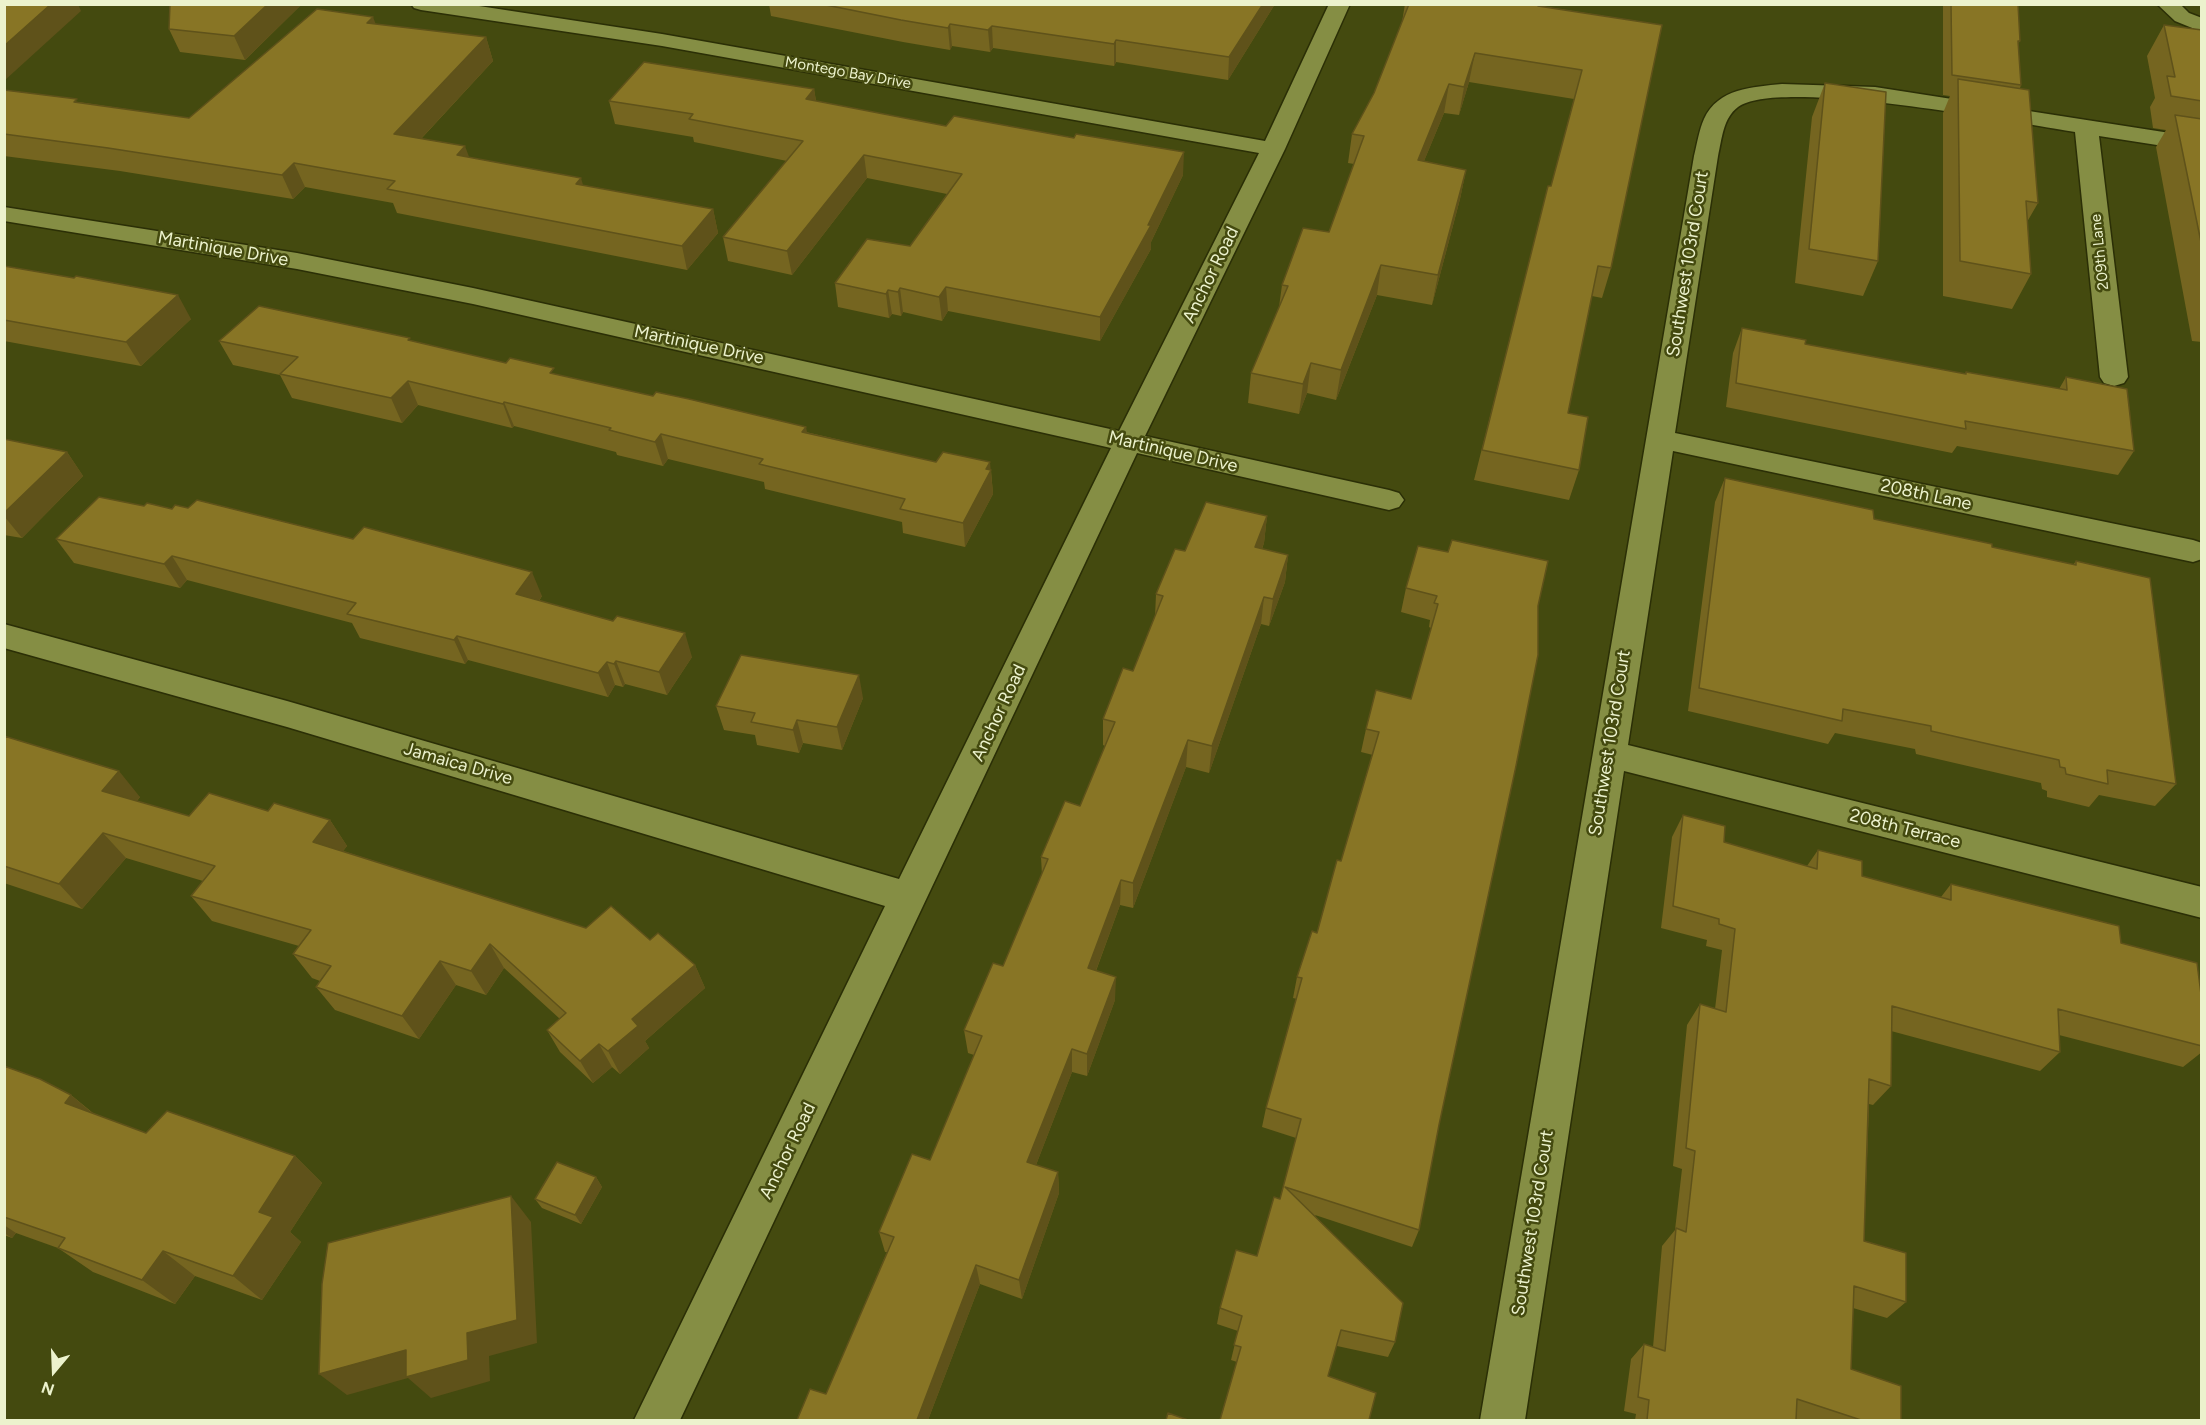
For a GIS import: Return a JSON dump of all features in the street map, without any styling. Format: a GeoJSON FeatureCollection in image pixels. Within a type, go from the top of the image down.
{"type":"FeatureCollection","features":[{"type":"Feature","properties":{"kind":"street","name":"Montego Bay Drive"},"geometry":{"type":"LineString","coordinates":[[422,4],[684,44],[1273,149]]}},
{"type":"Feature","properties":{"kind":"street","name":"Anchor Road"},"geometry":{"type":"LineString","coordinates":[[657,1420],[1273,149],[1340,4]]}},
{"type":"Feature","properties":{"kind":"street"},"geometry":{"type":"LineString","coordinates":[[2167,4],[2182,17],[2198,25]]}},
{"type":"Feature","properties":{"kind":"street","name":"Southwest 103rd Court"},"geometry":{"type":"LineString","coordinates":[[1502,1420],[1659,439],[1710,135],[1715,118],[1722,109],[1744,95],[1819,91],[1875,94],[2202,145]]}},
{"type":"Feature","properties":{"kind":"street","name":"209th Lane"},"geometry":{"type":"LineString","coordinates":[[2086,127],[2114,377]]}},
{"type":"Feature","properties":{"kind":"street","name":"Martinique Drive"},"geometry":{"type":"LineString","coordinates":[[4,214],[297,261],[473,296],[1389,500]]}},
{"type":"Feature","properties":{"kind":"street","name":"208th Lane"},"geometry":{"type":"LineString","coordinates":[[1659,439],[2193,551]]}},
{"type":"Feature","properties":{"kind":"street","name":"Jamaica Drive"},"geometry":{"type":"LineString","coordinates":[[4,636],[276,711],[910,898]]}},
{"type":"Feature","properties":{"kind":"street","name":"208th Terrace"},"geometry":{"type":"LineString","coordinates":[[1608,754],[2202,903]]}},
{"type":"Feature","properties":{"kind":"building"},"geometry":{"type":"Polygon","coordinates":[[[4,4],[51,4],[4,46],[4,4]]]}},
{"type":"Feature","properties":{"kind":"building"},"geometry":{"type":"Polygon","coordinates":[[[170,4],[268,4],[234,36],[169,29],[170,4]]]}},
{"type":"Feature","properties":{"kind":"building"},"geometry":{"type":"Polygon","coordinates":[[[821,4],[1263,4],[1229,57],[1116,40],[1114,44],[992,26],[988,30],[950,24],[948,28],[821,4]]]}},
{"type":"Feature","properties":{"kind":"building"},"geometry":{"type":"Polygon","coordinates":[[[1409,4],[1539,4],[1538,6],[1662,25],[1611,268],[1598,266],[1568,413],[1588,417],[1579,470],[1482,450],[1548,186],[1551,186],[1582,70],[1475,53],[1464,87],[1449,84],[1418,160],[1466,170],[1438,275],[1381,265],[1341,370],[1311,363],[1303,384],[1251,373],[1288,286],[1282,285],[1303,228],[1329,232],[1364,136],[1352,134],[1374,93],[1409,4]]]}},
{"type":"Feature","properties":{"kind":"building"},"geometry":{"type":"Polygon","coordinates":[[[1951,4],[2018,4],[2021,85],[1952,75],[1951,4]]]}},
{"type":"Feature","properties":{"kind":"building"},"geometry":{"type":"Polygon","coordinates":[[[317,9],[373,17],[367,23],[486,37],[394,134],[465,146],[457,155],[581,178],[576,184],[713,209],[682,246],[387,189],[395,181],[294,163],[282,175],[4,134],[4,90],[77,99],[74,102],[189,118],[317,9]]]}},
{"type":"Feature","properties":{"kind":"building"},"geometry":{"type":"Polygon","coordinates":[[[2164,25],[2202,30],[2202,101],[2171,96],[2167,76],[2175,77],[2164,25]]]}},
{"type":"Feature","properties":{"kind":"building"},"geometry":{"type":"Polygon","coordinates":[[[644,62],[814,89],[806,99],[946,126],[954,116],[1074,138],[1076,134],[1184,152],[1148,225],[1151,225],[1100,317],[946,287],[939,297],[900,288],[898,292],[888,290],[886,294],[835,283],[867,239],[910,246],[962,174],[864,155],[787,251],[723,237],[803,141],[689,119],[693,114],[609,101],[644,62]]]}},
{"type":"Feature","properties":{"kind":"building"},"geometry":{"type":"Polygon","coordinates":[[[1958,79],[2029,90],[2038,203],[2026,201],[2031,274],[1960,261],[1958,79]]]}},
{"type":"Feature","properties":{"kind":"building"},"geometry":{"type":"Polygon","coordinates":[[[1825,83],[1886,92],[1878,261],[1809,249],[1825,83]]]}},
{"type":"Feature","properties":{"kind":"building"},"geometry":{"type":"Polygon","coordinates":[[[2175,115],[2202,119],[2202,247],[2175,115]]]}},
{"type":"Feature","properties":{"kind":"building"},"geometry":{"type":"Polygon","coordinates":[[[4,266],[74,278],[76,276],[178,295],[126,342],[4,320],[4,266]]]}},
{"type":"Feature","properties":{"kind":"building"},"geometry":{"type":"Polygon","coordinates":[[[259,306],[410,338],[408,340],[506,363],[510,358],[554,368],[550,373],[653,396],[656,392],[689,399],[806,427],[802,432],[936,462],[943,452],[990,462],[986,469],[991,470],[963,523],[900,509],[905,499],[759,464],[763,459],[661,434],[655,442],[609,430],[611,428],[408,381],[391,398],[280,374],[298,357],[219,341],[259,306]]]}},
{"type":"Feature","properties":{"kind":"building"},"geometry":{"type":"Polygon","coordinates":[[[1742,328],[1806,340],[1805,344],[1966,374],[1966,372],[2067,390],[2066,377],[2127,389],[2134,451],[1965,421],[1966,429],[1736,383],[1742,328]]]}},
{"type":"Feature","properties":{"kind":"building"},"geometry":{"type":"Polygon","coordinates":[[[4,439],[67,452],[4,513],[4,439]]]}},
{"type":"Feature","properties":{"kind":"building"},"geometry":{"type":"Polygon","coordinates":[[[1725,478],[1873,510],[1874,519],[1992,544],[1992,547],[2076,565],[2076,561],[2150,578],[2176,784],[2107,770],[2108,784],[2066,774],[2065,768],[2060,767],[2059,760],[1931,731],[1931,726],[1843,709],[1842,721],[1699,688],[1725,478]]]}},
{"type":"Feature","properties":{"kind":"building"},"geometry":{"type":"Polygon","coordinates":[[[99,497],[144,506],[147,503],[172,509],[175,505],[188,508],[197,500],[353,539],[364,527],[532,572],[516,594],[613,621],[617,616],[685,633],[659,672],[616,661],[614,664],[607,662],[598,673],[457,636],[454,640],[347,614],[356,603],[172,556],[164,564],[56,539],[99,497]]]}},
{"type":"Feature","properties":{"kind":"building"},"geometry":{"type":"Polygon","coordinates":[[[1206,502],[1267,516],[1255,547],[1288,555],[1273,599],[1264,597],[1212,746],[1188,740],[1133,883],[1121,880],[1088,968],[1116,977],[1087,1054],[1072,1049],[1027,1162],[1058,1172],[1019,1280],[976,1265],[917,1420],[797,1420],[810,1389],[826,1394],[894,1237],[879,1232],[912,1154],[930,1160],[982,1036],[964,1030],[993,963],[1003,966],[1048,859],[1041,857],[1065,801],[1080,806],[1115,722],[1103,719],[1123,668],[1133,671],[1163,596],[1156,594],[1175,549],[1185,551],[1206,502]]]}},
{"type":"Feature","properties":{"kind":"building"},"geometry":{"type":"Polygon","coordinates":[[[1452,540],[1548,561],[1538,606],[1538,655],[1419,1230],[1285,1187],[1403,1303],[1395,1342],[1341,1330],[1328,1376],[1376,1393],[1369,1420],[1220,1420],[1241,1347],[1234,1345],[1242,1316],[1220,1308],[1236,1250],[1257,1256],[1274,1197],[1280,1199],[1301,1119],[1266,1108],[1302,978],[1297,977],[1312,931],[1317,933],[1337,860],[1341,861],[1379,732],[1366,729],[1376,690],[1411,699],[1438,604],[1434,603],[1437,596],[1406,588],[1418,546],[1448,552],[1452,540]]]}},
{"type":"Feature","properties":{"kind":"building"},"geometry":{"type":"Polygon","coordinates":[[[741,655],[859,675],[837,727],[797,720],[793,730],[751,722],[755,713],[716,706],[741,655]]]}},
{"type":"Feature","properties":{"kind":"building"},"geometry":{"type":"Polygon","coordinates":[[[4,736],[119,771],[102,791],[189,816],[209,793],[268,811],[274,803],[330,820],[313,842],[586,928],[611,906],[650,940],[658,933],[695,965],[632,1019],[638,1026],[608,1051],[599,1044],[580,1061],[547,1030],[566,1013],[490,944],[471,971],[440,961],[402,1016],[316,987],[331,966],[293,954],[311,930],[191,896],[215,866],[103,833],[59,884],[4,866],[4,736]]]}},
{"type":"Feature","properties":{"kind":"building"},"geometry":{"type":"Polygon","coordinates":[[[1683,815],[1725,826],[1724,842],[1817,869],[1818,850],[1862,861],[1862,876],[1951,900],[1951,884],[2119,926],[2121,943],[2197,963],[2202,1002],[2202,1046],[2058,1009],[2060,1052],[1892,1006],[1891,1086],[1869,1079],[1864,1241],[1906,1253],[1906,1302],[1854,1286],[1851,1369],[1901,1386],[1901,1420],[1861,1420],[1797,1399],[1796,1420],[1647,1420],[1649,1400],[1638,1397],[1644,1344],[1665,1351],[1676,1228],[1686,1232],[1695,1151],[1686,1148],[1700,1004],[1726,1012],[1735,929],[1719,924],[1719,919],[1673,906],[1683,815]]]}},
{"type":"Feature","properties":{"kind":"building"},"geometry":{"type":"Polygon","coordinates":[[[4,1066],[40,1079],[71,1095],[65,1103],[146,1133],[167,1111],[295,1156],[259,1212],[273,1217],[233,1276],[163,1251],[142,1280],[58,1248],[65,1238],[4,1217],[4,1066]]]}},
{"type":"Feature","properties":{"kind":"building"},"geometry":{"type":"Polygon","coordinates":[[[557,1162],[596,1177],[575,1215],[535,1199],[557,1162]]]}},
{"type":"Feature","properties":{"kind":"building"},"geometry":{"type":"Polygon","coordinates":[[[511,1196],[517,1320],[467,1333],[468,1360],[406,1377],[406,1350],[319,1374],[322,1284],[328,1243],[511,1196]]]}},
{"type":"Feature","properties":{"kind":"building"},"geometry":{"type":"Polygon","coordinates":[[[1168,1413],[1188,1420],[1166,1420],[1168,1413]]]}}]}
